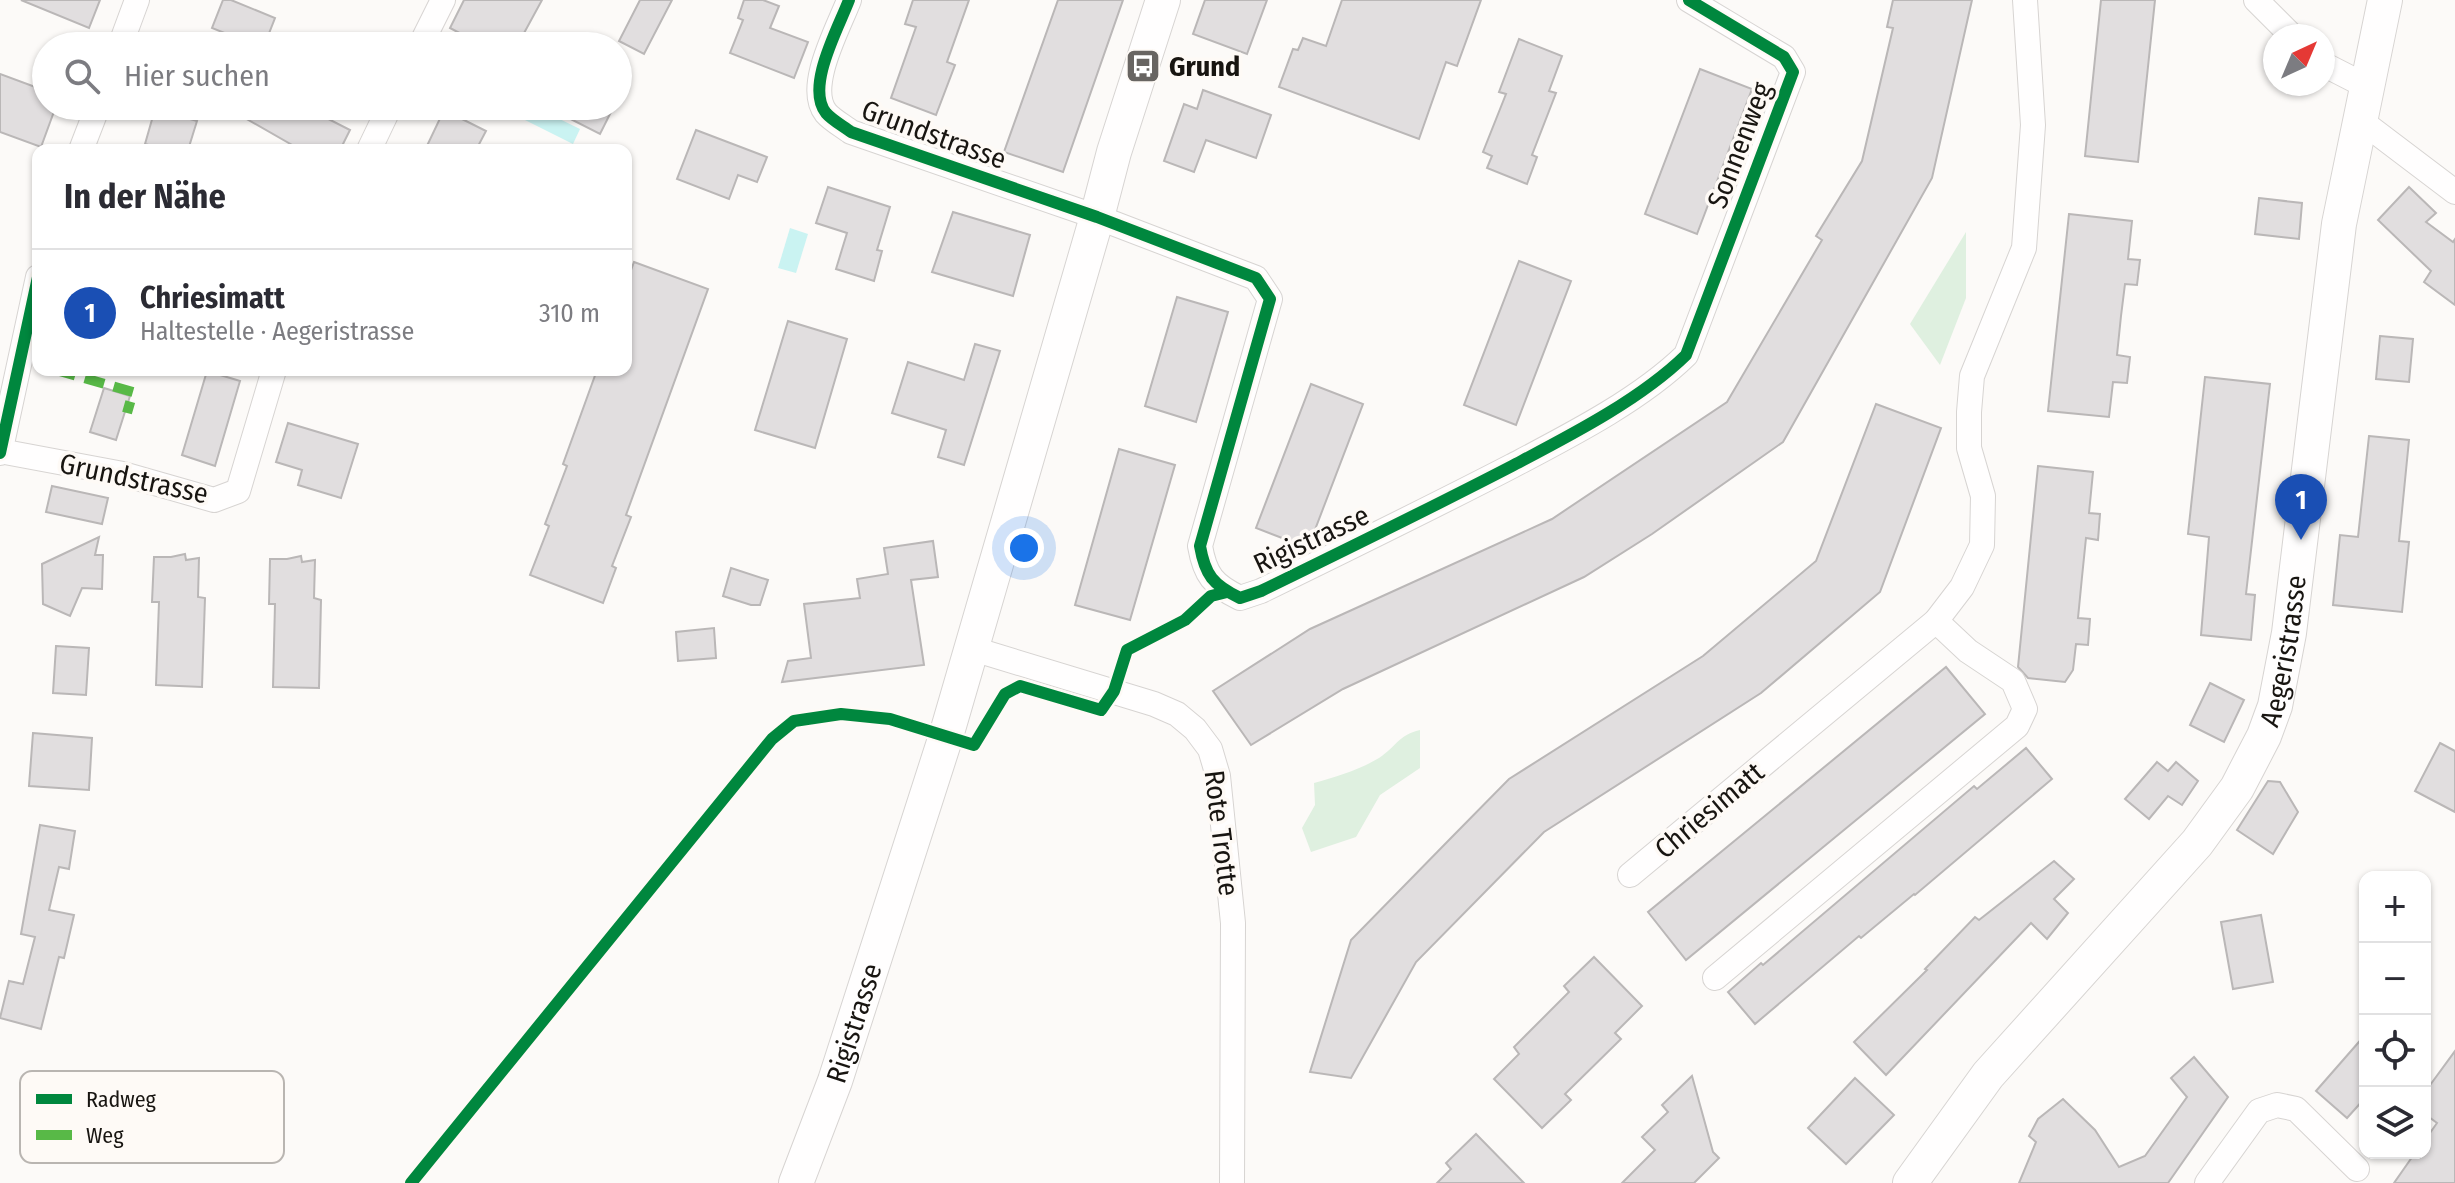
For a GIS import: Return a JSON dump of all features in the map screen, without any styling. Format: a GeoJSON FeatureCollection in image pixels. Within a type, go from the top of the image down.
{"type":"FeatureCollection","features":[{"type":"Feature","properties":{"kind":"street"},"geometry":{"type":"LineString","coordinates":[[125,32],[137,0]]}},
{"type":"Feature","properties":{"kind":"street"},"geometry":{"type":"LineString","coordinates":[[427,32],[443,0]]}},
{"type":"Feature","properties":{"kind":"street","name":"Grundstrasse"},"geometry":{"type":"LineString","coordinates":[[849,0],[817,91],[825,111],[851,132],[1097,217]]}},
{"type":"Feature","properties":{"kind":"street","name":"Rigistrasse"},"geometry":{"type":"LineString","coordinates":[[796,1183],[835,1081],[946,736],[1114,152],[1163,0]]}},
{"type":"Feature","properties":{"kind":"street","name":"Sonnenweg"},"geometry":{"type":"LineString","coordinates":[[1686,355],[1793,72],[1784,57],[1689,0]]}},
{"type":"Feature","properties":{"kind":"street","name":"Chriesimatt"},"geometry":{"type":"LineString","coordinates":[[1630,875],[1936,621],[1962,587],[1982,545],[1983,496],[1969,448],[1969,412],[1972,376],[2024,248],[2033,125],[2025,0]]}},
{"type":"Feature","properties":{"kind":"street"},"geometry":{"type":"LineString","coordinates":[[2256,0],[2280,24]]}},
{"type":"Feature","properties":{"kind":"street","name":"Aegeristrasse"},"geometry":{"type":"LineString","coordinates":[[1910,1183],[1988,1075],[2197,843],[2237,788],[2264,736],[2275,706],[2289,633],[2339,224],[2385,0]]}},
{"type":"Feature","properties":{"kind":"street"},"geometry":{"type":"LineString","coordinates":[[2335,70],[2366,86]]}},
{"type":"Feature","properties":{"kind":"street"},"geometry":{"type":"LineString","coordinates":[[83,144],[93,120]]}},
{"type":"Feature","properties":{"kind":"street"},"geometry":{"type":"LineString","coordinates":[[372,144],[383,120]]}},
{"type":"Feature","properties":{"kind":"street"},"geometry":{"type":"LineString","coordinates":[[2360,120],[2455,192]]}},
{"type":"Feature","properties":{"kind":"street","name":"Rigistrasse"},"geometry":{"type":"LineString","coordinates":[[1097,217],[1256,278],[1270,299],[1200,546],[1204,569],[1220,588],[1240,598],[1261,591],[1416,515],[1574,433],[1669,371],[1686,355]]}},
{"type":"Feature","properties":{"kind":"street"},"geometry":{"type":"LineString","coordinates":[[0,452],[32,305]]}},
{"type":"Feature","properties":{"kind":"street","name":"Grundstrasse"},"geometry":{"type":"LineString","coordinates":[[0,452],[123,474],[214,500],[238,491],[272,376]]}},
{"type":"Feature","properties":{"kind":"street"},"geometry":{"type":"LineString","coordinates":[[1715,978],[2017,726],[2025,709],[2013,681],[1968,651],[1936,621]]}},
{"type":"Feature","properties":{"kind":"street","name":"Rote Trotte"},"geometry":{"type":"LineString","coordinates":[[970,648],[1154,704],[1177,714],[1195,729],[1210,749],[1218,776],[1233,923],[1232,1183]]}},
{"type":"Feature","properties":{"kind":"street"},"geometry":{"type":"LineString","coordinates":[[2207,1183],[2259,1111],[2277,1105],[2296,1109],[2357,1169]]}},
{"type":"Feature","properties":{"kind":"green space"},"geometry":{"type":"Polygon","coordinates":[[[1966,232],[1966,298],[1940,365],[1910,324],[1966,232]]]}},
{"type":"Feature","properties":{"kind":"green space"},"geometry":{"type":"Polygon","coordinates":[[[1420,730],[1420,768],[1380,795],[1356,837],[1311,852],[1302,828],[1315,805],[1314,783],[1371,762],[1402,738],[1420,730]]]}},
{"type":"Feature","properties":{"kind":"water"},"geometry":{"type":"Polygon","coordinates":[[[525,120],[562,120],[580,129],[573,144],[525,120]]]}},
{"type":"Feature","properties":{"kind":"water"},"geometry":{"type":"Polygon","coordinates":[[[790,228],[808,234],[796,273],[778,268],[790,228]]]}},
{"type":"Feature","properties":{"kind":"building"},"geometry":{"type":"Polygon","coordinates":[[[21,0],[100,0],[89,28],[21,0]]]}},
{"type":"Feature","properties":{"kind":"building"},"geometry":{"type":"Polygon","coordinates":[[[223,0],[231,0],[275,18],[270,32],[222,32],[212,28],[223,0]]]}},
{"type":"Feature","properties":{"kind":"building"},"geometry":{"type":"Polygon","coordinates":[[[464,0],[542,0],[525,32],[458,32],[450,28],[464,0]]]}},
{"type":"Feature","properties":{"kind":"building"},"geometry":{"type":"Polygon","coordinates":[[[640,0],[672,0],[644,54],[632,48],[632,32],[624,32],[640,0]]]}},
{"type":"Feature","properties":{"kind":"building"},"geometry":{"type":"Polygon","coordinates":[[[744,0],[763,0],[779,6],[770,28],[808,42],[794,78],[730,53],[743,20],[738,18],[744,0]]]}},
{"type":"Feature","properties":{"kind":"building"},"geometry":{"type":"Polygon","coordinates":[[[913,0],[969,0],[947,62],[955,65],[936,115],[891,98],[916,27],[905,24],[913,0]]]}},
{"type":"Feature","properties":{"kind":"building"},"geometry":{"type":"Polygon","coordinates":[[[1058,0],[1123,0],[1063,172],[1004,152],[1058,0]]]}},
{"type":"Feature","properties":{"kind":"building"},"geometry":{"type":"Polygon","coordinates":[[[1205,0],[1267,0],[1247,54],[1193,34],[1205,0]]]}},
{"type":"Feature","properties":{"kind":"building"},"geometry":{"type":"Polygon","coordinates":[[[1342,0],[1481,0],[1457,66],[1446,62],[1419,139],[1279,87],[1293,49],[1298,50],[1303,38],[1326,46],[1342,0]]]}},
{"type":"Feature","properties":{"kind":"building"},"geometry":{"type":"Polygon","coordinates":[[[1893,0],[1972,0],[1932,178],[1783,442],[1652,534],[1584,577],[1343,689],[1251,745],[1213,691],[1310,629],[1552,519],[1727,402],[1822,240],[1816,236],[1862,161],[1893,28],[1887,27],[1893,0]]]}},
{"type":"Feature","properties":{"kind":"building"},"geometry":{"type":"Polygon","coordinates":[[[2101,0],[2155,0],[2138,162],[2085,156],[2101,0]]]}},
{"type":"Feature","properties":{"kind":"building"},"geometry":{"type":"Polygon","coordinates":[[[1519,39],[1562,56],[1549,91],[1556,93],[1532,155],[1537,157],[1527,184],[1487,168],[1492,156],[1483,152],[1506,94],[1499,92],[1519,39]]]}},
{"type":"Feature","properties":{"kind":"building"},"geometry":{"type":"Polygon","coordinates":[[[1700,69],[1752,89],[1697,234],[1645,214],[1700,69]]]}},
{"type":"Feature","properties":{"kind":"building"},"geometry":{"type":"Polygon","coordinates":[[[0,74],[32,86],[32,120],[51,120],[42,144],[33,144],[0,132],[0,74]]]}},
{"type":"Feature","properties":{"kind":"building"},"geometry":{"type":"Polygon","coordinates":[[[1203,90],[1271,115],[1256,158],[1206,140],[1194,172],[1164,161],[1184,104],[1197,109],[1203,90]]]}},
{"type":"Feature","properties":{"kind":"building"},"geometry":{"type":"Polygon","coordinates":[[[152,120],[197,121],[190,144],[145,144],[152,120]]]}},
{"type":"Feature","properties":{"kind":"building"},"geometry":{"type":"Polygon","coordinates":[[[248,120],[330,120],[350,130],[343,144],[290,144],[248,120]]]}},
{"type":"Feature","properties":{"kind":"building"},"geometry":{"type":"Polygon","coordinates":[[[439,120],[464,120],[486,131],[479,144],[428,144],[439,120]]]}},
{"type":"Feature","properties":{"kind":"building"},"geometry":{"type":"Polygon","coordinates":[[[572,120],[607,120],[600,134],[572,120]]]}},
{"type":"Feature","properties":{"kind":"building"},"geometry":{"type":"Polygon","coordinates":[[[696,130],[767,157],[757,182],[738,175],[729,199],[677,179],[696,130]]]}},
{"type":"Feature","properties":{"kind":"building"},"geometry":{"type":"Polygon","coordinates":[[[828,187],[890,207],[877,250],[882,251],[874,281],[836,269],[847,233],[816,223],[828,187]]]}},
{"type":"Feature","properties":{"kind":"building"},"geometry":{"type":"Polygon","coordinates":[[[2409,187],[2436,213],[2426,222],[2453,242],[2455,239],[2455,305],[2424,282],[2431,271],[2378,220],[2409,187]]]}},
{"type":"Feature","properties":{"kind":"building"},"geometry":{"type":"Polygon","coordinates":[[[2259,198],[2302,203],[2299,239],[2255,234],[2259,198]]]}},
{"type":"Feature","properties":{"kind":"building"},"geometry":{"type":"Polygon","coordinates":[[[953,212],[1030,235],[1013,296],[932,272],[953,212]]]}},
{"type":"Feature","properties":{"kind":"building"},"geometry":{"type":"Polygon","coordinates":[[[2069,214],[2132,221],[2128,259],[2140,260],[2137,285],[2125,284],[2121,316],[2117,355],[2130,357],[2127,383],[2113,382],[2109,417],[2048,411],[2069,214]]]}},
{"type":"Feature","properties":{"kind":"building"},"geometry":{"type":"Polygon","coordinates":[[[1519,261],[1571,281],[1516,425],[1464,405],[1519,261]]]}},
{"type":"Feature","properties":{"kind":"building"},"geometry":{"type":"Polygon","coordinates":[[[634,262],[708,289],[626,515],[631,517],[612,566],[616,568],[603,603],[530,575],[567,466],[563,464],[595,376],[632,376],[634,262]]]}},
{"type":"Feature","properties":{"kind":"building"},"geometry":{"type":"Polygon","coordinates":[[[1177,297],[1228,312],[1196,422],[1145,406],[1177,297]]]}},
{"type":"Feature","properties":{"kind":"building"},"geometry":{"type":"Polygon","coordinates":[[[788,321],[847,339],[815,448],[755,430],[788,321]]]}},
{"type":"Feature","properties":{"kind":"building"},"geometry":{"type":"Polygon","coordinates":[[[2380,336],[2413,339],[2409,382],[2376,379],[2380,336]]]}},
{"type":"Feature","properties":{"kind":"building"},"geometry":{"type":"Polygon","coordinates":[[[975,344],[1000,351],[964,465],[938,457],[946,430],[892,413],[908,362],[964,380],[975,344]]]}},
{"type":"Feature","properties":{"kind":"building"},"geometry":{"type":"Polygon","coordinates":[[[206,376],[224,376],[240,381],[215,466],[182,455],[206,376]]]}},
{"type":"Feature","properties":{"kind":"building"},"geometry":{"type":"Polygon","coordinates":[[[2205,377],[2270,384],[2246,594],[2255,595],[2251,640],[2201,635],[2209,537],[2188,534],[2205,377]]]}},
{"type":"Feature","properties":{"kind":"building"},"geometry":{"type":"Polygon","coordinates":[[[1311,384],[1363,404],[1308,548],[1256,528],[1311,384]]]}},
{"type":"Feature","properties":{"kind":"building"},"geometry":{"type":"Polygon","coordinates":[[[104,388],[130,396],[116,440],[90,432],[104,388]]]}},
{"type":"Feature","properties":{"kind":"building"},"geometry":{"type":"Polygon","coordinates":[[[1876,404],[1941,428],[1880,592],[1761,693],[1544,832],[1416,962],[1351,1078],[1310,1072],[1351,940],[1509,779],[1703,656],[1816,561],[1876,404]]]}},
{"type":"Feature","properties":{"kind":"building"},"geometry":{"type":"Polygon","coordinates":[[[288,423],[358,444],[341,498],[298,485],[302,470],[276,462],[288,423]]]}},
{"type":"Feature","properties":{"kind":"building"},"geometry":{"type":"Polygon","coordinates":[[[2369,436],[2409,440],[2399,541],[2409,542],[2402,612],[2333,605],[2340,535],[2358,537],[2369,436]]]}},
{"type":"Feature","properties":{"kind":"building"},"geometry":{"type":"Polygon","coordinates":[[[1119,449],[1175,465],[1130,620],[1075,605],[1119,449]]]}},
{"type":"Feature","properties":{"kind":"building"},"geometry":{"type":"Polygon","coordinates":[[[2038,466],[2093,472],[2089,513],[2100,514],[2098,540],[2086,538],[2078,618],[2090,619],[2088,645],[2076,644],[2073,670],[2065,682],[2028,678],[2018,667],[2038,466]]]}},
{"type":"Feature","properties":{"kind":"building"},"geometry":{"type":"Polygon","coordinates":[[[52,486],[108,498],[102,524],[46,512],[52,486]]]}},
{"type":"Feature","properties":{"kind":"building"},"geometry":{"type":"Polygon","coordinates":[[[99,537],[95,555],[103,555],[102,589],[82,588],[70,616],[43,604],[42,564],[99,537]]]}},
{"type":"Feature","properties":{"kind":"building"},"geometry":{"type":"Polygon","coordinates":[[[933,541],[938,577],[911,580],[924,665],[782,682],[788,661],[811,658],[804,604],[860,598],[857,579],[888,574],[884,548],[933,541]]]}},
{"type":"Feature","properties":{"kind":"building"},"geometry":{"type":"Polygon","coordinates":[[[185,554],[186,560],[199,558],[198,597],[205,598],[202,687],[156,685],[159,602],[152,602],[154,557],[185,554]]]}},
{"type":"Feature","properties":{"kind":"building"},"geometry":{"type":"Polygon","coordinates":[[[301,556],[302,562],[315,560],[314,598],[321,600],[319,688],[273,687],[275,604],[269,604],[270,559],[301,556]]]}},
{"type":"Feature","properties":{"kind":"building"},"geometry":{"type":"Polygon","coordinates":[[[731,568],[768,580],[760,605],[723,596],[731,568]]]}},
{"type":"Feature","properties":{"kind":"building"},"geometry":{"type":"Polygon","coordinates":[[[714,628],[716,658],[678,661],[676,632],[714,628]]]}},
{"type":"Feature","properties":{"kind":"building"},"geometry":{"type":"Polygon","coordinates":[[[56,646],[89,648],[86,695],[53,693],[56,646]]]}},
{"type":"Feature","properties":{"kind":"building"},"geometry":{"type":"Polygon","coordinates":[[[1946,667],[1985,714],[1686,960],[1648,912],[1946,667]]]}},
{"type":"Feature","properties":{"kind":"building"},"geometry":{"type":"Polygon","coordinates":[[[2210,683],[2244,700],[2224,742],[2190,725],[2210,683]]]}},
{"type":"Feature","properties":{"kind":"building"},"geometry":{"type":"Polygon","coordinates":[[[33,733],[92,738],[89,790],[29,786],[33,733]]]}},
{"type":"Feature","properties":{"kind":"building"},"geometry":{"type":"Polygon","coordinates":[[[2440,743],[2455,751],[2455,812],[2415,791],[2440,743]]]}},
{"type":"Feature","properties":{"kind":"building"},"geometry":{"type":"Polygon","coordinates":[[[2026,748],[2052,779],[1755,1024],[1728,992],[1974,786],[1977,789],[2026,748]]]}},
{"type":"Feature","properties":{"kind":"building"},"geometry":{"type":"Polygon","coordinates":[[[2157,762],[2168,771],[2176,762],[2198,781],[2182,805],[2168,796],[2149,819],[2125,799],[2157,762]]]}},
{"type":"Feature","properties":{"kind":"building"},"geometry":{"type":"Polygon","coordinates":[[[2268,781],[2280,782],[2298,812],[2273,854],[2237,830],[2268,781]]]}},
{"type":"Feature","properties":{"kind":"building"},"geometry":{"type":"Polygon","coordinates":[[[40,825],[75,831],[69,869],[59,867],[49,910],[74,915],[64,958],[59,957],[41,1029],[0,1018],[9,981],[23,984],[35,937],[21,934],[40,825]]]}},
{"type":"Feature","properties":{"kind":"building"},"geometry":{"type":"Polygon","coordinates":[[[2054,861],[2074,879],[2054,899],[2068,913],[2047,939],[2031,923],[1886,1075],[1854,1042],[1975,917],[1979,920],[2054,861]]]}},
{"type":"Feature","properties":{"kind":"building"},"geometry":{"type":"Polygon","coordinates":[[[2261,915],[2273,982],[2233,989],[2221,922],[2261,915]]]}},
{"type":"Feature","properties":{"kind":"building"},"geometry":{"type":"Polygon","coordinates":[[[1594,957],[1642,1006],[1615,1033],[1621,1039],[1565,1094],[1571,1100],[1542,1128],[1494,1079],[1519,1054],[1514,1047],[1569,992],[1564,986],[1594,957]]]}},
{"type":"Feature","properties":{"kind":"building"},"geometry":{"type":"Polygon","coordinates":[[[2359,1042],[2359,1105],[2347,1118],[2316,1091],[2359,1042]]]}},
{"type":"Feature","properties":{"kind":"building"},"geometry":{"type":"Polygon","coordinates":[[[2455,1051],[2455,1183],[2394,1183],[2411,1159],[2431,1159],[2431,1132],[2437,1123],[2431,1118],[2431,1084],[2455,1051]]]}},
{"type":"Feature","properties":{"kind":"building"},"geometry":{"type":"Polygon","coordinates":[[[2194,1057],[2228,1097],[2168,1183],[2019,1183],[2036,1142],[2029,1136],[2038,1119],[2063,1099],[2095,1130],[2119,1167],[2145,1156],[2187,1097],[2171,1078],[2194,1057]]]}},
{"type":"Feature","properties":{"kind":"building"},"geometry":{"type":"Polygon","coordinates":[[[1692,1076],[1713,1152],[1719,1158],[1694,1183],[1622,1183],[1655,1150],[1642,1137],[1668,1112],[1662,1105],[1692,1076]]]}},
{"type":"Feature","properties":{"kind":"building"},"geometry":{"type":"Polygon","coordinates":[[[1855,1078],[1894,1115],[1846,1164],[1808,1128],[1855,1078]]]}},
{"type":"Feature","properties":{"kind":"building"},"geometry":{"type":"Polygon","coordinates":[[[1476,1134],[1524,1183],[1437,1183],[1451,1169],[1446,1163],[1476,1134]]]}},
{"type":"Feature","properties":{"kind":"marked path"},"geometry":{"type":"LineString","coordinates":[[77,376],[133,392],[127,413]]}},
{"type":"Feature","properties":{"kind":"cycle path"},"geometry":{"type":"LineString","coordinates":[[849,0],[826,57],[819,88],[826,113],[838,123],[851,132],[1097,217],[1256,278],[1270,299],[1200,546],[1212,578],[1240,598],[1261,591],[1355,545],[1557,442],[1626,402],[1686,355],[1793,72],[1784,57],[1689,0]]}},
{"type":"Feature","properties":{"kind":"cycle path"},"geometry":{"type":"LineString","coordinates":[[0,453],[32,305]]}},
{"type":"Feature","properties":{"kind":"cycle path"},"geometry":{"type":"LineString","coordinates":[[411,1183],[772,739],[794,721],[841,714],[890,719],[974,745],[1005,694],[1020,686],[1101,710],[1114,691],[1127,650],[1185,620],[1211,596],[1227,592]]}},
{"type":"Feature","properties":{"kind":"place","name":"Grund"},"geometry":{"type":"Point","coordinates":[1143,66]}},
{"type":"Feature","properties":{"kind":"place","name":"Chriesimatt"},"geometry":{"type":"Point","coordinates":[2301,540]}}]}
